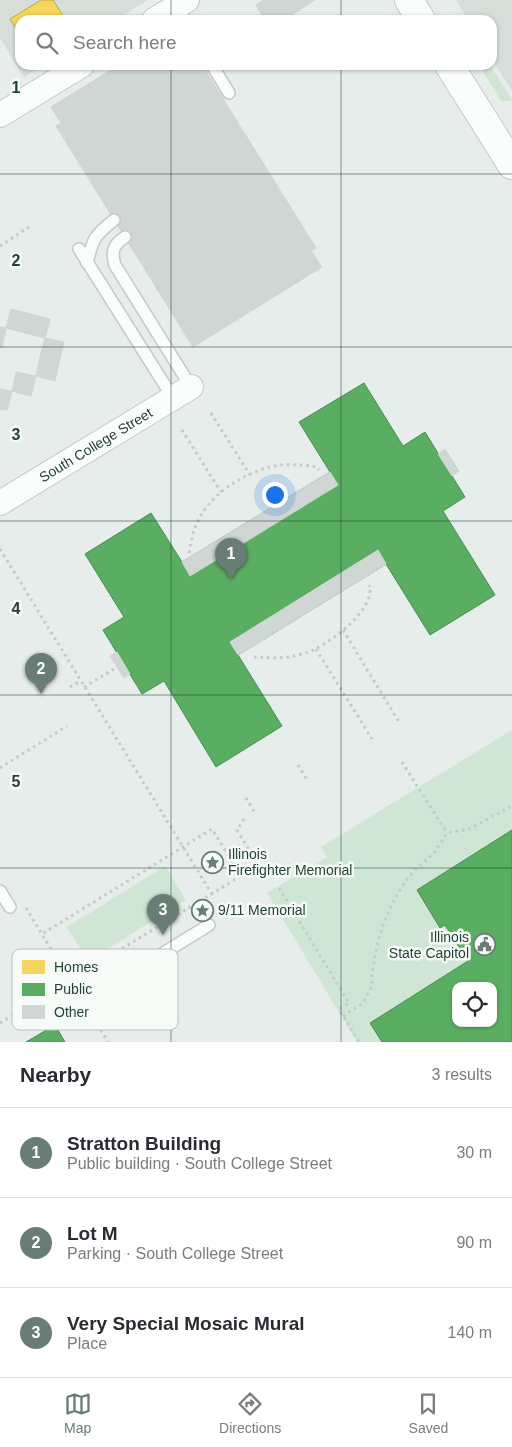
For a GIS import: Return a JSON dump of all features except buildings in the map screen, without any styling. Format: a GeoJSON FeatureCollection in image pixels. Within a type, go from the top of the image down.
{"type":"FeatureCollection","features":[{"type":"Feature","properties":{"kind":"street"},"geometry":{"type":"LineString","coordinates":[[409,0],[418,15]]}},
{"type":"Feature","properties":{"kind":"street"},"geometry":{"type":"LineString","coordinates":[[163,15],[180,6]]}},
{"type":"Feature","properties":{"kind":"street"},"geometry":{"type":"LineString","coordinates":[[1,113],[74,70]]}},
{"type":"Feature","properties":{"kind":"street"},"geometry":{"type":"LineString","coordinates":[[452,70],[512,165]]}},
{"type":"Feature","properties":{"kind":"street","name":"South College Street"},"geometry":{"type":"LineString","coordinates":[[0,503],[182,392]]}},
{"type":"Feature","properties":{"kind":"lane"},"geometry":{"type":"LineString","coordinates":[[215,70],[229,94]]}},
{"type":"Feature","properties":{"kind":"lane"},"geometry":{"type":"LineString","coordinates":[[87,263],[92,242],[97,233],[114,220]]}},
{"type":"Feature","properties":{"kind":"lane"},"geometry":{"type":"LineString","coordinates":[[125,237],[118,241],[114,247],[112,254],[115,265],[182,392]]}},
{"type":"Feature","properties":{"kind":"lane"},"geometry":{"type":"LineString","coordinates":[[79,249],[87,263],[182,392]]}},
{"type":"Feature","properties":{"kind":"lane"},"geometry":{"type":"LineString","coordinates":[[0,891],[10,907]]}},
{"type":"Feature","properties":{"kind":"lane"},"geometry":{"type":"LineString","coordinates":[[170,949],[209,925]]}},
{"type":"Feature","properties":{"kind":"path"},"geometry":{"type":"LineString","coordinates":[[0,246],[30,227]]}},
{"type":"Feature","properties":{"kind":"path"},"geometry":{"type":"LineString","coordinates":[[211,413],[250,475]]}},
{"type":"Feature","properties":{"kind":"path"},"geometry":{"type":"LineString","coordinates":[[182,430],[221,492]]}},
{"type":"Feature","properties":{"kind":"path"},"geometry":{"type":"LineString","coordinates":[[189,553],[193,533],[199,519],[221,492],[241,479],[266,468],[282,465],[316,467],[319,470]]}},
{"type":"Feature","properties":{"kind":"path"},"geometry":{"type":"LineString","coordinates":[[0,549],[212,894]]}},
{"type":"Feature","properties":{"kind":"path"},"geometry":{"type":"LineString","coordinates":[[254,657],[272,659],[294,656],[316,649],[353,621],[369,600],[371,590],[369,585]]}},
{"type":"Feature","properties":{"kind":"path"},"geometry":{"type":"LineString","coordinates":[[343,630],[399,722]]}},
{"type":"Feature","properties":{"kind":"path"},"geometry":{"type":"LineString","coordinates":[[316,649],[372,739]]}},
{"type":"Feature","properties":{"kind":"path"},"geometry":{"type":"LineString","coordinates":[[84,687],[114,669]]}},
{"type":"Feature","properties":{"kind":"path"},"geometry":{"type":"LineString","coordinates":[[70,688],[80,681]]}},
{"type":"Feature","properties":{"kind":"path"},"geometry":{"type":"LineString","coordinates":[[0,768],[67,726]]}},
{"type":"Feature","properties":{"kind":"path"},"geometry":{"type":"LineString","coordinates":[[402,762],[447,833]]}},
{"type":"Feature","properties":{"kind":"path"},"geometry":{"type":"LineString","coordinates":[[298,766],[307,780]]}},
{"type":"Feature","properties":{"kind":"path"},"geometry":{"type":"LineString","coordinates":[[246,798],[255,813]]}},
{"type":"Feature","properties":{"kind":"path"},"geometry":{"type":"LineString","coordinates":[[343,1016],[363,1003],[372,986],[372,972],[378,941],[394,900],[415,870],[434,853],[447,833],[469,828],[512,806]]}},
{"type":"Feature","properties":{"kind":"path"},"geometry":{"type":"LineString","coordinates":[[244,820],[237,830],[266,878]]}},
{"type":"Feature","properties":{"kind":"path"},"geometry":{"type":"LineString","coordinates":[[42,934],[212,829],[241,876],[122,949]]}},
{"type":"Feature","properties":{"kind":"path"},"geometry":{"type":"LineString","coordinates":[[228,854],[244,843]]}},
{"type":"Feature","properties":{"kind":"path"},"geometry":{"type":"LineString","coordinates":[[279,888],[349,1003],[339,1009],[359,1042]]}},
{"type":"Feature","properties":{"kind":"path"},"geometry":{"type":"LineString","coordinates":[[21,900],[51,949]]}},
{"type":"Feature","properties":{"kind":"path"},"geometry":{"type":"LineString","coordinates":[[179,914],[182,919]]}},
{"type":"Feature","properties":{"kind":"path"},"geometry":{"type":"LineString","coordinates":[[150,932],[153,937]]}},
{"type":"Feature","properties":{"kind":"path"},"geometry":{"type":"LineString","coordinates":[[0,1023],[12,1016]]}},
{"type":"Feature","properties":{"kind":"path"},"geometry":{"type":"LineString","coordinates":[[101,1030],[108,1042]]}},
{"type":"Feature","properties":{"kind":"shaded area"},"geometry":{"type":"Polygon","coordinates":[[[0,0],[148,0],[123,15],[15,15],[15,62],[0,38],[0,0]]]}},
{"type":"Feature","properties":{"kind":"shaded area"},"geometry":{"type":"Polygon","coordinates":[[[456,0],[512,0],[512,91],[497,67],[497,15],[465,15],[456,0]]]}},
{"type":"Feature","properties":{"kind":"shaded area"},"geometry":{"type":"Polygon","coordinates":[[[20,70],[35,70],[24,77],[20,70]]]}},
{"type":"Feature","properties":{"kind":"green space"},"geometry":{"type":"Polygon","coordinates":[[[482,70],[493,70],[512,100],[501,101],[482,70]]]}},
{"type":"Feature","properties":{"kind":"green space"},"geometry":{"type":"Polygon","coordinates":[[[512,730],[512,1042],[357,1042],[267,893],[327,857],[321,847],[512,730]]]}},
{"type":"Feature","properties":{"kind":"green space"},"geometry":{"type":"Polygon","coordinates":[[[165,866],[186,900],[107,949],[81,949],[67,927],[165,866]]]}},
{"type":"Feature","properties":{"kind":"place","name":"Stratton Building"},"geometry":{"type":"Point","coordinates":[231,579]}},
{"type":"Feature","properties":{"kind":"place","name":"Lot M"},"geometry":{"type":"Point","coordinates":[41,694]}},
{"type":"Feature","properties":{"kind":"place","name":"Illinois Firefighter Memorial"},"geometry":{"type":"Point","coordinates":[212,862]}},
{"type":"Feature","properties":{"kind":"place","name":"9/11 Memorial"},"geometry":{"type":"Point","coordinates":[202,910]}},
{"type":"Feature","properties":{"kind":"place","name":"Very Special Mosaic Mural"},"geometry":{"type":"Point","coordinates":[163,935]}},
{"type":"Feature","properties":{"kind":"place","name":"Illinois State Capitol"},"geometry":{"type":"Point","coordinates":[485,945]}}]}
